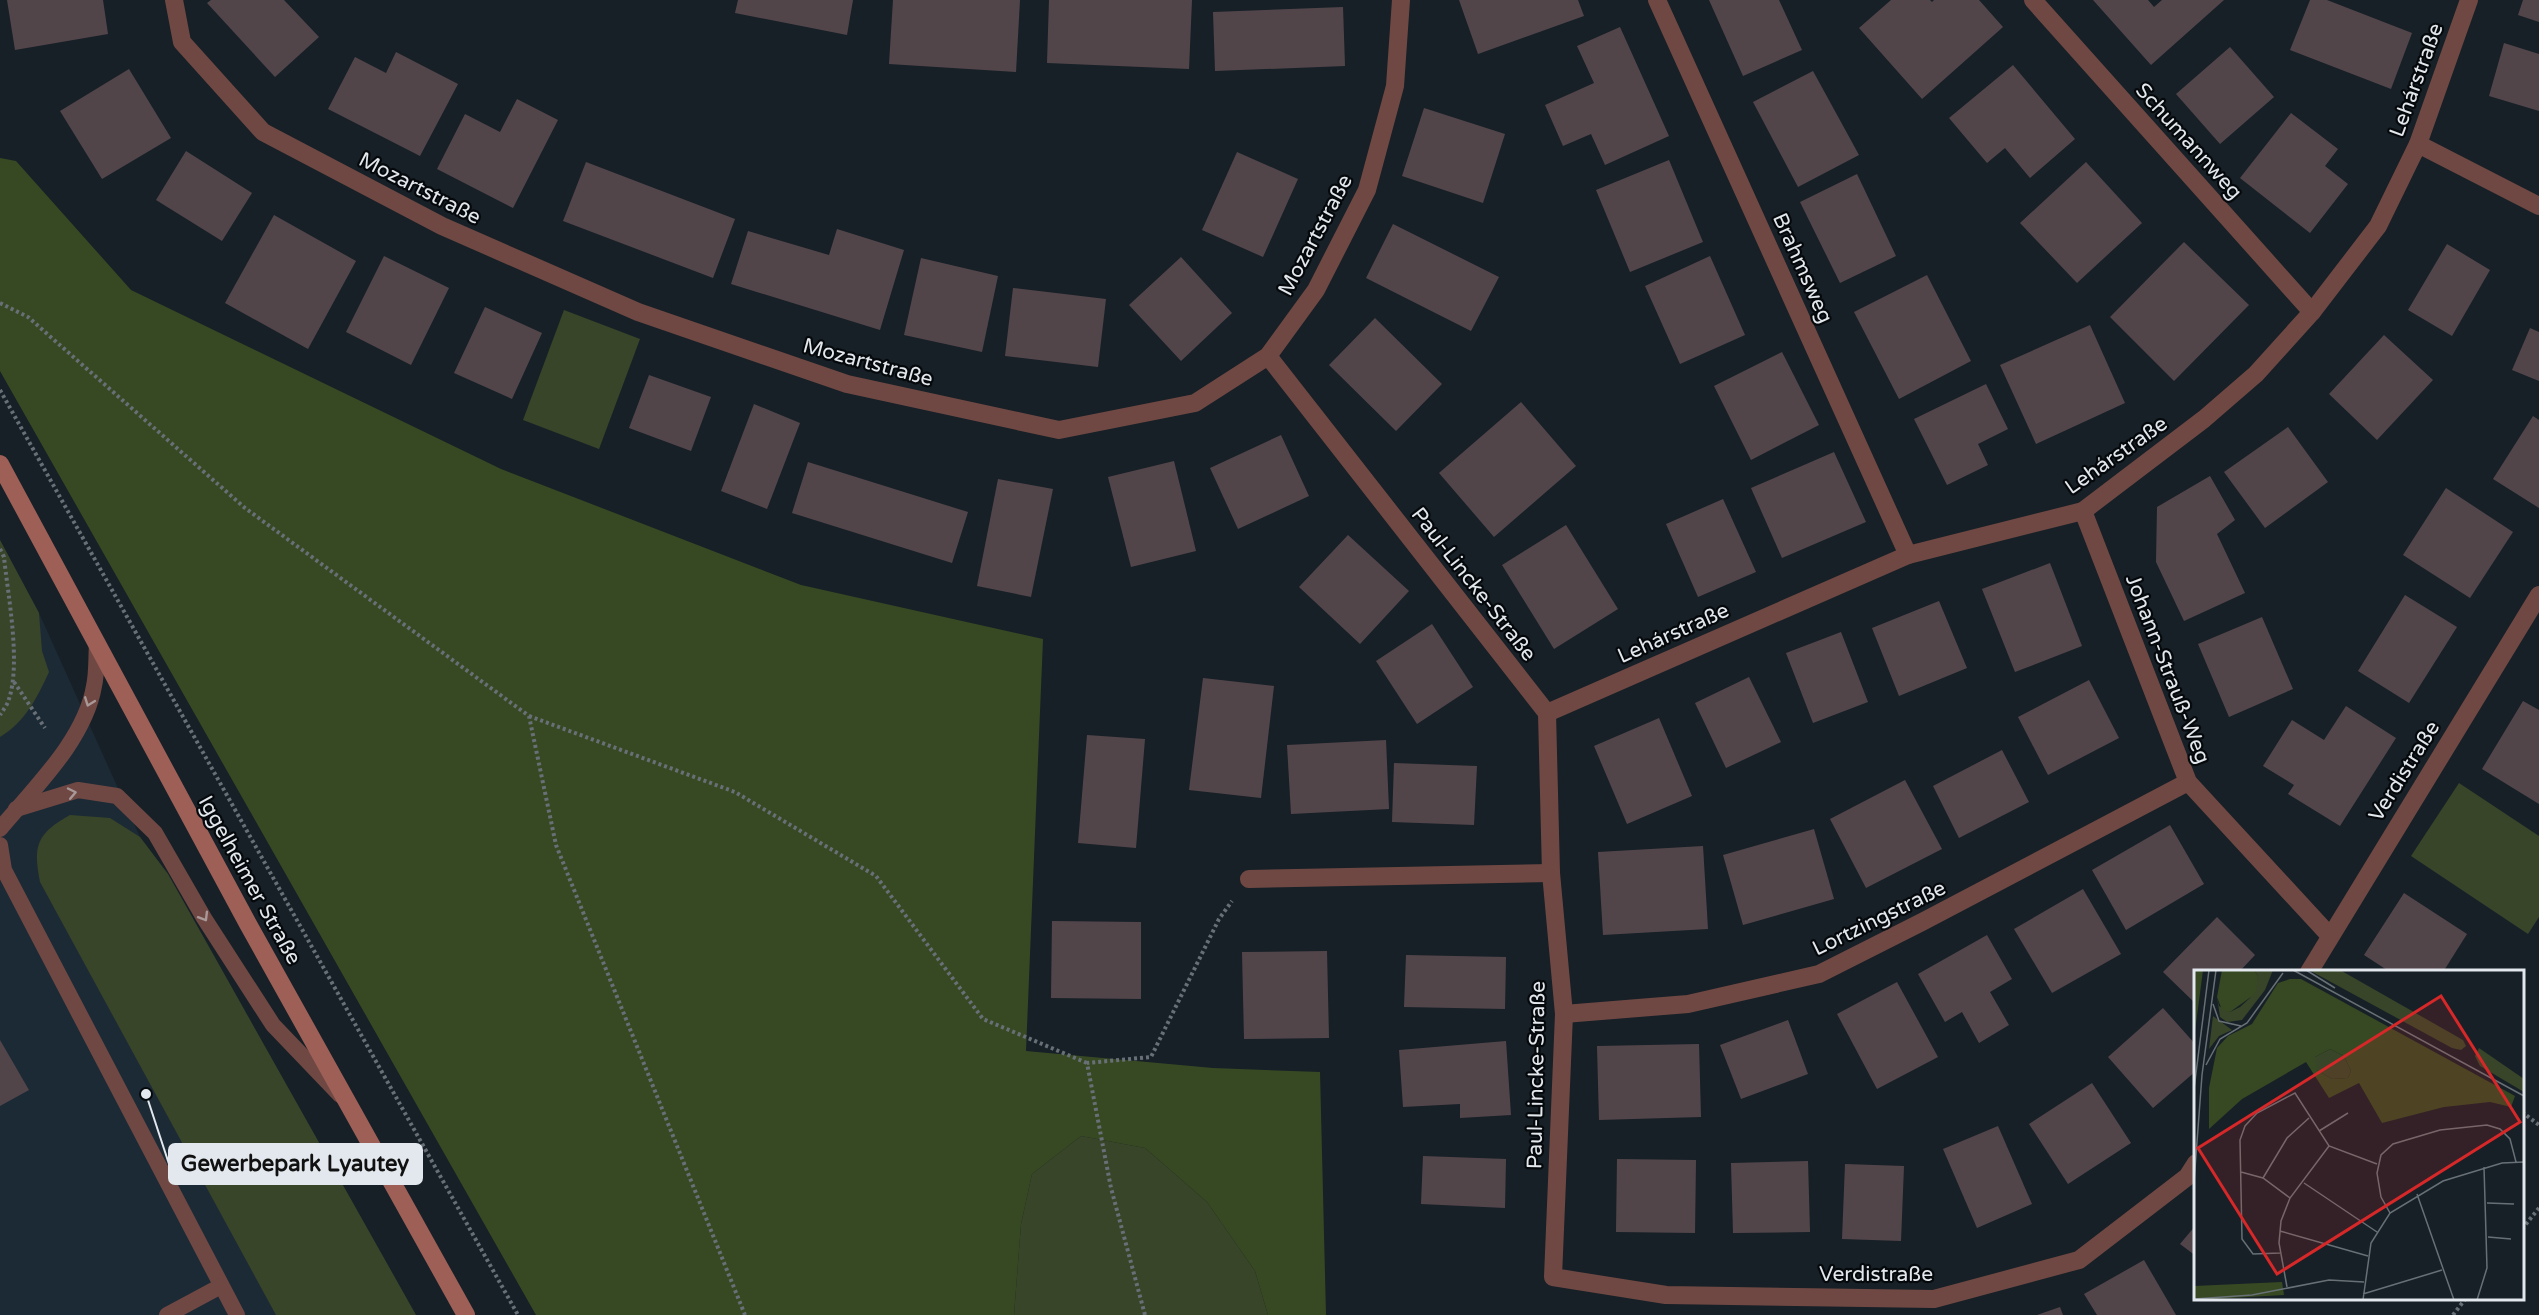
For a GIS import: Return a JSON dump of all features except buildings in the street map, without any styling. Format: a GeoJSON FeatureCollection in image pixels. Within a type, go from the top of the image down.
{"type":"FeatureCollection","features":[{"type":"Feature","properties":{"kind":"main road","name":"Iggelheimer Straße"},"geometry":{"type":"LineString","coordinates":[[0,464],[466,1315]]}},
{"type":"Feature","properties":{"kind":"street","name":"Mozartstraße"},"geometry":{"type":"LineString","coordinates":[[174,0],[182,42],[262,132],[442,226],[638,312],[846,384],[1059,430],[1195,403],[1268,356],[1316,290],[1367,190],[1395,86],[1401,0]]}},
{"type":"Feature","properties":{"kind":"street","name":"Brahmsweg"},"geometry":{"type":"LineString","coordinates":[[1657,0],[1908,555]]}},
{"type":"Feature","properties":{"kind":"street","name":"Schumannweg"},"geometry":{"type":"LineString","coordinates":[[2033,0],[2312,312]]}},
{"type":"Feature","properties":{"kind":"street","name":"Lehárstraße"},"geometry":{"type":"LineString","coordinates":[[1547,713],[1908,555],[2083,511],[2204,419],[2256,374],[2312,312],[2378,226],[2418,144],[2469,0]]}},
{"type":"Feature","properties":{"kind":"street"},"geometry":{"type":"LineString","coordinates":[[2418,144],[2539,206]]}},
{"type":"Feature","properties":{"kind":"street","name":"Paul-Lincke-Straße"},"geometry":{"type":"LineString","coordinates":[[1268,356],[1547,713],[1551,873],[1563,1014],[1553,1277]]}},
{"type":"Feature","properties":{"kind":"street","name":"Johann-Strauß-Weg"},"geometry":{"type":"LineString","coordinates":[[2083,511],[2188,782],[2330,936]]}},
{"type":"Feature","properties":{"kind":"street","name":"Verdistraße"},"geometry":{"type":"LineString","coordinates":[[2310,970],[2539,595]]}},
{"type":"Feature","properties":{"kind":"street","name":"Lortzingstraße"},"geometry":{"type":"LineString","coordinates":[[1563,1014],[1688,1004],[1819,974],[2188,782]]}},
{"type":"Feature","properties":{"kind":"street"},"geometry":{"type":"LineString","coordinates":[[1249,879],[1551,873]]}},
{"type":"Feature","properties":{"kind":"street","name":"Verdistraße"},"geometry":{"type":"LineString","coordinates":[[1553,1277],[1666,1296],[1934,1299],[2079,1260],[2187,1177],[2194,1166]]}},
{"type":"Feature","properties":{"kind":"lane"},"geometry":{"type":"LineString","coordinates":[[0,829],[63,753],[79,728],[94,688],[97,644]]}},
{"type":"Feature","properties":{"kind":"lane"},"geometry":{"type":"LineString","coordinates":[[16,809],[78,790],[117,796],[155,832],[204,918],[273,1025],[349,1105]]}},
{"type":"Feature","properties":{"kind":"lane"},"geometry":{"type":"LineString","coordinates":[[0,845],[4,870],[237,1315]]}},
{"type":"Feature","properties":{"kind":"lane"},"geometry":{"type":"LineString","coordinates":[[167,1315],[221,1286]]}},
{"type":"Feature","properties":{"kind":"path"},"geometry":{"type":"LineString","coordinates":[[0,303],[28,317],[245,508],[529,716],[735,792],[876,876],[983,1019],[1086,1063],[1151,1057],[1219,919],[1249,879]]}},
{"type":"Feature","properties":{"kind":"path"},"geometry":{"type":"LineString","coordinates":[[0,390],[518,1315]]}},
{"type":"Feature","properties":{"kind":"path"},"geometry":{"type":"LineString","coordinates":[[0,549],[4,557],[13,681],[9,701],[0,715]]}},
{"type":"Feature","properties":{"kind":"path"},"geometry":{"type":"LineString","coordinates":[[13,681],[63,753]]}},
{"type":"Feature","properties":{"kind":"path"},"geometry":{"type":"LineString","coordinates":[[529,716],[556,845],[746,1315]]}},
{"type":"Feature","properties":{"kind":"path"},"geometry":{"type":"LineString","coordinates":[[1086,1063],[1111,1188],[1145,1315]]}},
{"type":"Feature","properties":{"kind":"path"},"geometry":{"type":"LineString","coordinates":[[2524,1114],[2539,1125]]}},
{"type":"Feature","properties":{"kind":"path"},"geometry":{"type":"LineString","coordinates":[[2524,1228],[2539,1208]]}},
{"type":"Feature","properties":{"kind":"path"},"geometry":{"type":"LineString","coordinates":[[2452,1315],[2465,1300]]}},
{"type":"Feature","properties":{"kind":"shaded area"},"geometry":{"type":"Polygon","coordinates":[[[0,540],[39,613],[140,837],[168,874],[416,1315],[0,1315],[0,540]]]}},
{"type":"Feature","properties":{"kind":"green space"},"geometry":{"type":"Polygon","coordinates":[[[0,158],[16,161],[131,290],[501,469],[801,585],[1043,639],[1026,1051],[1213,1068],[1320,1072],[1326,1315],[1268,1315],[1255,1271],[1207,1202],[1145,1148],[1081,1136],[1032,1174],[1021,1224],[1014,1315],[536,1315],[0,371],[0,158]]]}},
{"type":"Feature","properties":{"kind":"green space"},"geometry":{"type":"Polygon","coordinates":[[[564,310],[640,339],[599,449],[523,420],[564,310]]]}},
{"type":"Feature","properties":{"kind":"green space"},"geometry":{"type":"Polygon","coordinates":[[[0,540],[39,613],[42,651],[49,672],[35,700],[23,717],[0,737],[0,540]]]}},
{"type":"Feature","properties":{"kind":"green space"},"geometry":{"type":"Polygon","coordinates":[[[2459,783],[2539,836],[2539,917],[2528,934],[2411,856],[2459,783]]]}},
{"type":"Feature","properties":{"kind":"green space"},"geometry":{"type":"Polygon","coordinates":[[[70,815],[110,818],[140,837],[168,874],[416,1315],[276,1315],[40,882],[37,850],[40,842],[50,828],[70,815]]]}},
{"type":"Feature","properties":{"kind":"green space"},"geometry":{"type":"Polygon","coordinates":[[[1081,1136],[1145,1148],[1207,1202],[1255,1271],[1268,1315],[1014,1315],[1021,1224],[1032,1174],[1081,1136]]]}},
{"type":"Feature","properties":{"kind":"place","name":"Gewerbepark Lyautey"},"geometry":{"type":"Point","coordinates":[146,1094]}}]}
